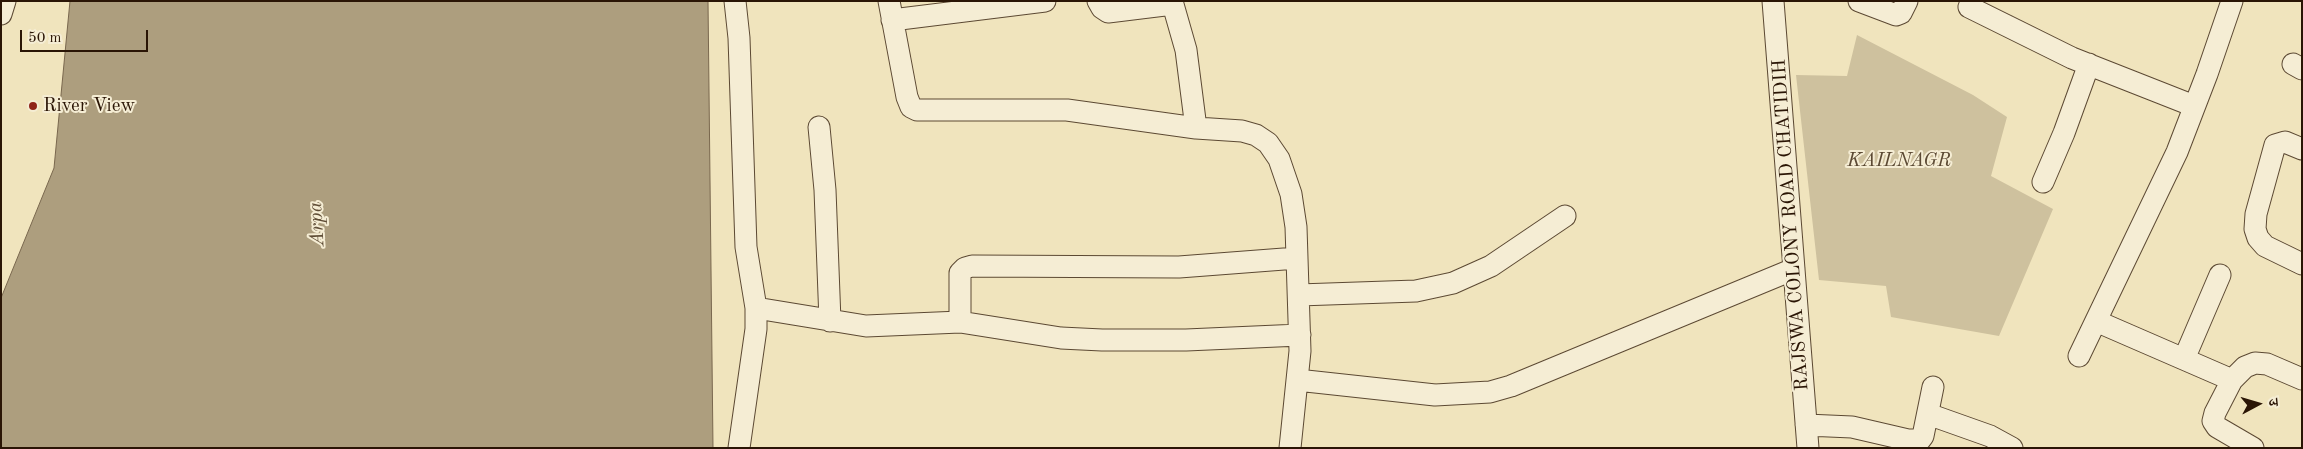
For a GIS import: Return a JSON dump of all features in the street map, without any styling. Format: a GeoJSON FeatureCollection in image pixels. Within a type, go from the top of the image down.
{"type":"FeatureCollection","features":[{"type":"Feature","properties":{"kind":"street"},"geometry":{"type":"LineString","coordinates":[[1,14],[5,1]]}},
{"type":"Feature","properties":{"kind":"street"},"geometry":{"type":"LineString","coordinates":[[735,1],[739,38],[746,247],[756,308],[756,329],[739,448]]}},
{"type":"Feature","properties":{"kind":"street"},"geometry":{"type":"LineString","coordinates":[[1044,1],[891,11],[907,97],[911,107],[917,110],[1067,110],[1196,128],[1242,131],[1256,135],[1268,143],[1279,159],[1291,194],[1296,227],[1300,335],[1290,448]]}},
{"type":"Feature","properties":{"kind":"street"},"geometry":{"type":"LineString","coordinates":[[1098,1],[1102,8],[1108,12],[1172,2],[1186,50],[1196,128]]}},
{"type":"Feature","properties":{"kind":"street","name":"RAJSWA COLONY ROAD CHATIDIH"},"geometry":{"type":"LineString","coordinates":[[1773,1],[1808,448]]}},
{"type":"Feature","properties":{"kind":"street"},"geometry":{"type":"LineString","coordinates":[[1859,1],[1896,15],[1900,13],[1907,1]]}},
{"type":"Feature","properties":{"kind":"street"},"geometry":{"type":"LineString","coordinates":[[2080,356],[2134,239],[2157,196],[2194,106],[2232,1]]}},
{"type":"Feature","properties":{"kind":"street"},"geometry":{"type":"LineString","coordinates":[[1969,7],[2089,64],[2194,106]]}},
{"type":"Feature","properties":{"kind":"street"},"geometry":{"type":"LineString","coordinates":[[2044,182],[2089,64]]}},
{"type":"Feature","properties":{"kind":"street"},"geometry":{"type":"LineString","coordinates":[[819,127],[826,190],[830,321]]}},
{"type":"Feature","properties":{"kind":"street"},"geometry":{"type":"LineString","coordinates":[[2302,149],[2285,142],[2274,145],[2256,214],[2255,229],[2258,238],[2265,246],[2302,264]]}},
{"type":"Feature","properties":{"kind":"street"},"geometry":{"type":"LineString","coordinates":[[1299,295],[1416,291],[1453,283],[1491,266],[1565,216]]}},
{"type":"Feature","properties":{"kind":"street"},"geometry":{"type":"LineString","coordinates":[[960,322],[960,273],[965,268],[972,266],[1179,267],[1297,258]]}},
{"type":"Feature","properties":{"kind":"street"},"geometry":{"type":"LineString","coordinates":[[1297,380],[1435,395],[1490,392],[1511,386],[1794,269]]}},
{"type":"Feature","properties":{"kind":"street"},"geometry":{"type":"LineString","coordinates":[[2184,359],[2220,275]]}},
{"type":"Feature","properties":{"kind":"street"},"geometry":{"type":"LineString","coordinates":[[756,308],[866,326],[960,322],[1061,338],[1186,340],[1300,335]]}},
{"type":"Feature","properties":{"kind":"street"},"geometry":{"type":"LineString","coordinates":[[2096,320],[2232,380]]}},
{"type":"Feature","properties":{"kind":"street"},"geometry":{"type":"LineString","coordinates":[[2253,448],[2217,427],[2213,421],[2215,413],[2232,380],[2245,367],[2255,363],[2267,364],[2302,380]]}},
{"type":"Feature","properties":{"kind":"street"},"geometry":{"type":"LineString","coordinates":[[1806,425],[1852,427],[1915,441],[1920,440],[1923,436],[1933,387]]}},
{"type":"Feature","properties":{"kind":"street"},"geometry":{"type":"LineString","coordinates":[[1928,414],[2007,447]]}},
{"type":"Feature","properties":{"kind":"green space","name":"KAILNAGR"},"geometry":{"type":"Polygon","coordinates":[[[1857,35],[1973,95],[2007,117],[1991,176],[2053,209],[1999,336],[1891,317],[1886,286],[1819,280],[1796,75],[1847,76],[1857,35]]]}},
{"type":"Feature","properties":{"kind":"water","name":"Arpa"},"geometry":{"type":"Polygon","coordinates":[[[70,1],[708,1],[713,448],[1,448],[1,298],[54,168],[70,1]]]}},
{"type":"Feature","properties":{"kind":"place","name":"River View"},"geometry":{"type":"Point","coordinates":[33,106]}}]}
